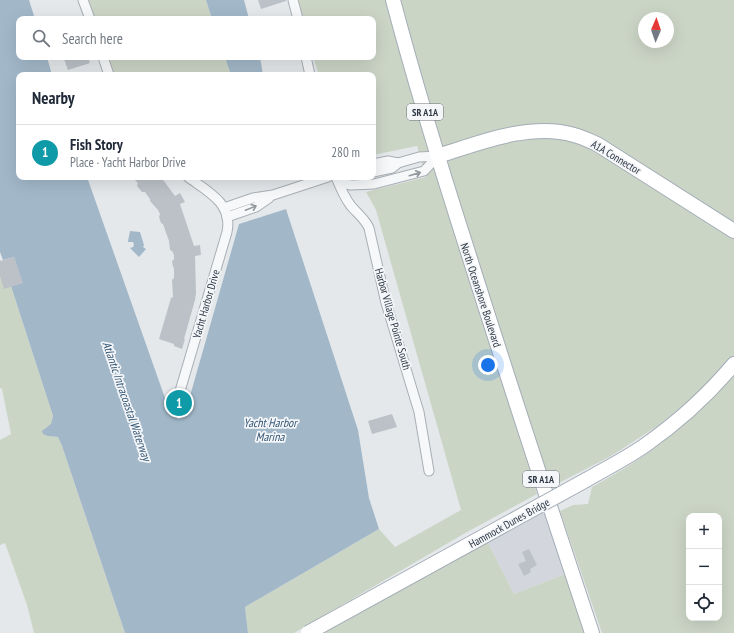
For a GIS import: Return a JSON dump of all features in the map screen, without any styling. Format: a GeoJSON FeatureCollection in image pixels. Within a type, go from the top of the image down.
{"type":"FeatureCollection","features":[{"type":"Feature","properties":{"kind":"main road","name":"North Oceanshore Boulevard"},"geometry":{"type":"LineString","coordinates":[[393,0],[438,156],[493,333],[592,633]]}},
{"type":"Feature","properties":{"kind":"main road","name":"A1A Connector"},"geometry":{"type":"LineString","coordinates":[[438,156],[503,136],[528,132],[553,132],[573,135],[597,144],[734,231]]}},
{"type":"Feature","properties":{"kind":"main road","name":"Hammock Dunes Bridge"},"geometry":{"type":"LineString","coordinates":[[308,633],[625,458],[665,430],[698,402],[734,364]]}},
{"type":"Feature","properties":{"kind":"street"},"geometry":{"type":"LineString","coordinates":[[83,0],[89,16]]}},
{"type":"Feature","properties":{"kind":"street"},"geometry":{"type":"LineString","coordinates":[[292,0],[297,16]]}},
{"type":"Feature","properties":{"kind":"street"},"geometry":{"type":"LineString","coordinates":[[104,60],[108,72]]}},
{"type":"Feature","properties":{"kind":"street"},"geometry":{"type":"LineString","coordinates":[[307,60],[309,72]]}},
{"type":"Feature","properties":{"kind":"street"},"geometry":{"type":"LineString","coordinates":[[376,171],[419,157],[438,156]]}},
{"type":"Feature","properties":{"kind":"street"},"geometry":{"type":"LineString","coordinates":[[376,180],[396,179],[424,171],[438,156]]}},
{"type":"Feature","properties":{"kind":"street"},"geometry":{"type":"LineString","coordinates":[[376,163],[388,160],[395,165]]}},
{"type":"Feature","properties":{"kind":"street"},"geometry":{"type":"LineString","coordinates":[[395,165],[396,179]]}},
{"type":"Feature","properties":{"kind":"street"},"geometry":{"type":"LineString","coordinates":[[192,180],[218,200],[226,212],[256,207],[273,195],[319,180]]}},
{"type":"Feature","properties":{"kind":"street","name":"Harbor Village Pointe South"},"geometry":{"type":"LineString","coordinates":[[337,180],[347,201],[369,228],[386,303],[419,412],[429,471]]}},
{"type":"Feature","properties":{"kind":"street"},"geometry":{"type":"LineString","coordinates":[[340,180],[346,184],[351,185],[374,180]]}},
{"type":"Feature","properties":{"kind":"street","name":"Yacht Harbor Drive"},"geometry":{"type":"LineString","coordinates":[[180,391],[227,232],[228,224],[226,212]]}},
{"type":"Feature","properties":{"kind":"shaded area"},"geometry":{"type":"Polygon","coordinates":[[[546,507],[568,573],[514,594],[486,539],[546,507]]]}},
{"type":"Feature","properties":{"kind":"green space"},"geometry":{"type":"Polygon","coordinates":[[[81,0],[206,0],[211,16],[87,16],[81,0]]]}},
{"type":"Feature","properties":{"kind":"green space"},"geometry":{"type":"Polygon","coordinates":[[[296,0],[389,0],[537,494],[467,532],[294,633],[248,633],[245,607],[379,529],[395,547],[461,510],[376,210],[366,192],[426,177],[417,146],[376,154],[376,72],[318,72],[314,60],[376,60],[376,16],[301,16],[296,0]]]}},
{"type":"Feature","properties":{"kind":"green space"},"geometry":{"type":"Polygon","coordinates":[[[397,0],[734,0],[734,226],[574,131],[440,151],[397,0]]]}},
{"type":"Feature","properties":{"kind":"green space"},"geometry":{"type":"Polygon","coordinates":[[[102,60],[226,60],[230,72],[106,72],[102,60]]]}},
{"type":"Feature","properties":{"kind":"green space"},"geometry":{"type":"Polygon","coordinates":[[[552,136],[596,148],[734,236],[734,356],[703,389],[659,425],[611,456],[553,486],[546,471],[494,324],[443,159],[504,140],[552,136]]]}},
{"type":"Feature","properties":{"kind":"green space"},"geometry":{"type":"Polygon","coordinates":[[[0,276],[11,286],[53,416],[48,436],[58,437],[62,446],[125,633],[34,633],[27,605],[5,543],[0,545],[0,440],[11,434],[2,389],[0,388],[0,276]]]}},
{"type":"Feature","properties":{"kind":"green space"},"geometry":{"type":"Polygon","coordinates":[[[731,374],[734,377],[734,633],[602,633],[560,511],[573,505],[588,504],[592,487],[652,450],[686,420],[731,374]]]}},
{"type":"Feature","properties":{"kind":"green space"},"geometry":{"type":"Polygon","coordinates":[[[486,539],[514,594],[568,573],[588,633],[318,633],[486,539]]]}},
{"type":"Feature","properties":{"kind":"water"},"geometry":{"type":"Polygon","coordinates":[[[0,0],[29,0],[34,16],[16,16],[16,60],[48,60],[51,72],[16,72],[16,180],[88,180],[171,415],[176,414],[178,419],[184,417],[239,224],[286,209],[358,430],[369,498],[379,529],[245,607],[248,633],[125,633],[62,446],[58,437],[48,436],[43,434],[42,431],[51,424],[53,416],[11,286],[22,283],[14,257],[3,260],[0,252],[0,0]]]}},
{"type":"Feature","properties":{"kind":"water"},"geometry":{"type":"Polygon","coordinates":[[[206,0],[244,0],[248,16],[211,16],[206,0]]]}},
{"type":"Feature","properties":{"kind":"water"},"geometry":{"type":"Polygon","coordinates":[[[226,60],[260,60],[262,72],[230,72],[226,60]]]}},
{"type":"Feature","properties":{"kind":"water"},"geometry":{"type":"Polygon","coordinates":[[[130,231],[140,232],[144,245],[143,247],[146,249],[139,257],[130,248],[134,245],[133,242],[128,242],[130,231]]]}},
{"type":"Feature","properties":{"kind":"building"},"geometry":{"type":"Polygon","coordinates":[[[258,0],[286,0],[286,1],[261,9],[258,0]]]}},
{"type":"Feature","properties":{"kind":"building"},"geometry":{"type":"Polygon","coordinates":[[[64,60],[89,60],[90,63],[68,70],[64,60]]]}},
{"type":"Feature","properties":{"kind":"building"},"geometry":{"type":"Polygon","coordinates":[[[135,180],[163,180],[175,196],[180,193],[185,202],[180,204],[194,246],[200,245],[201,255],[195,256],[195,300],[182,349],[174,346],[174,344],[159,339],[171,298],[173,297],[172,280],[174,278],[174,268],[172,261],[174,259],[174,255],[170,250],[169,241],[163,224],[161,223],[158,210],[150,201],[145,192],[142,192],[137,186],[138,183],[135,180]]]}},
{"type":"Feature","properties":{"kind":"building"},"geometry":{"type":"Polygon","coordinates":[[[14,257],[23,283],[4,289],[0,276],[0,261],[14,257]]]}},
{"type":"Feature","properties":{"kind":"building"},"geometry":{"type":"Polygon","coordinates":[[[392,414],[397,427],[372,434],[368,421],[392,414]]]}},
{"type":"Feature","properties":{"kind":"building"},"geometry":{"type":"Polygon","coordinates":[[[529,549],[537,565],[530,569],[531,572],[524,576],[518,564],[526,561],[522,552],[529,549]]]}},
{"type":"Feature","properties":{"kind":"place","name":"Fish Story"},"geometry":{"type":"Point","coordinates":[179,403]}},
{"type":"Feature","properties":{"kind":"water label","name":"Atlantic Intracoastal Waterway"},"geometry":{"type":"Point","coordinates":[127,401]}},
{"type":"Feature","properties":{"kind":"water label","name":"Yacht Harbor Marina"},"geometry":{"type":"Point","coordinates":[270,429]}}]}
